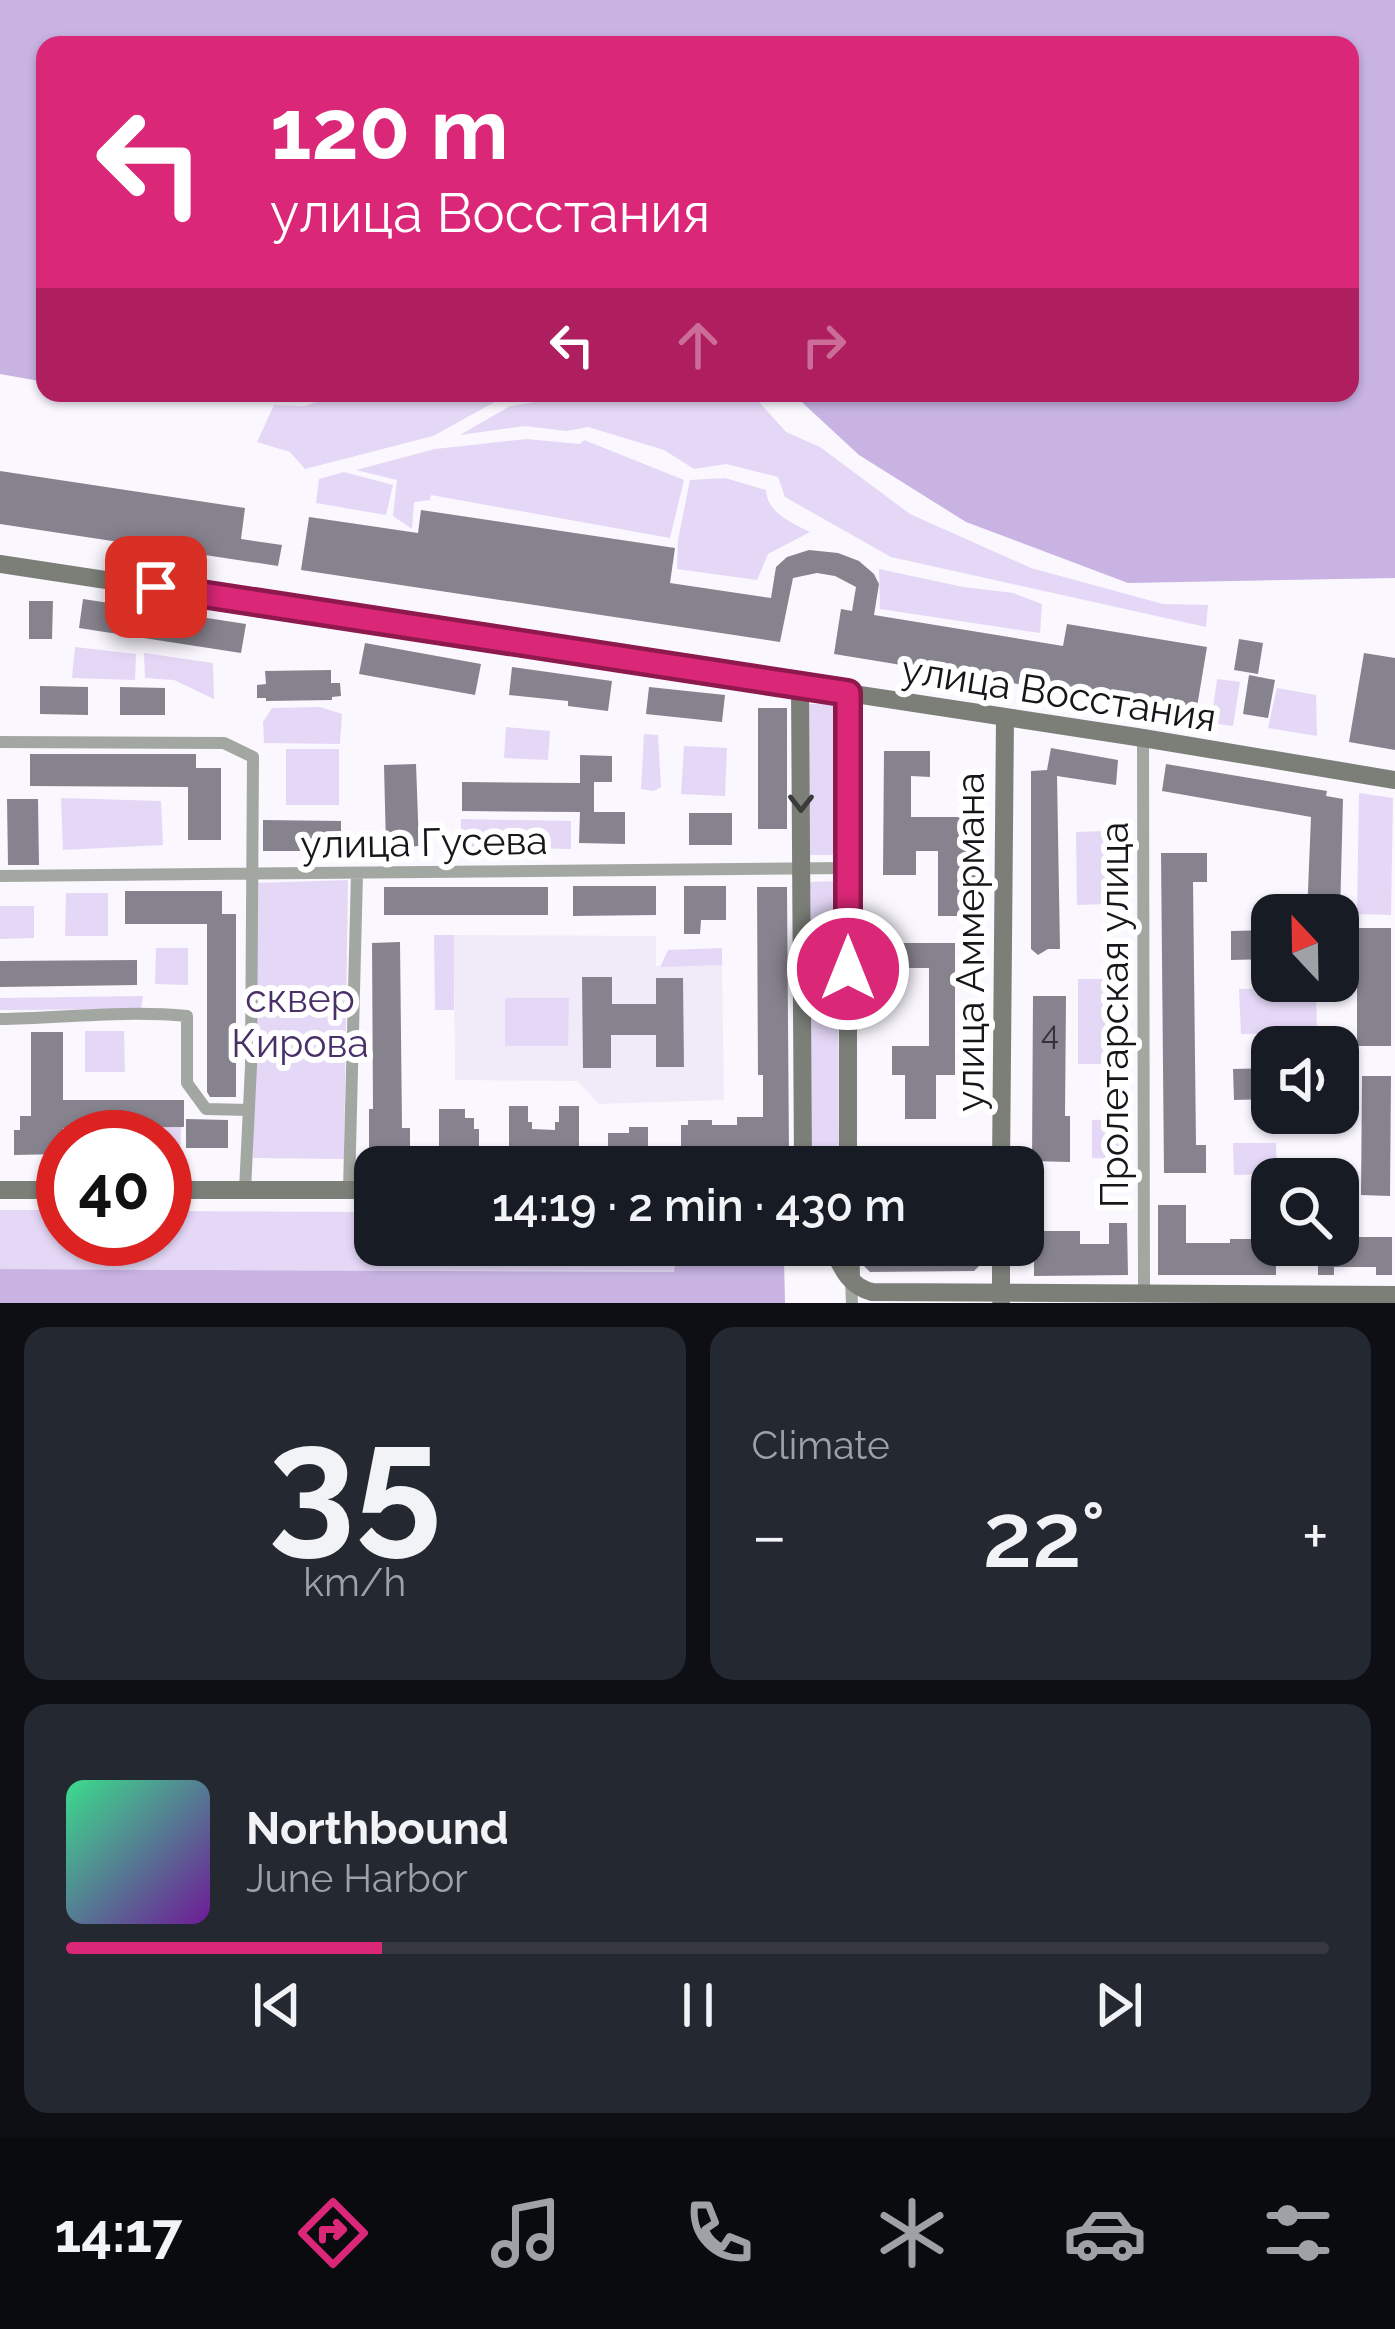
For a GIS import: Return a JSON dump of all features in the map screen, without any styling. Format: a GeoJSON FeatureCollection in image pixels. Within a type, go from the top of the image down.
{"type":"FeatureCollection","features":[{"type":"Feature","properties":{"kind":"street","name":"улица Восстания"},"geometry":{"type":"LineString","coordinates":[[0,563],[1395,780]]}},
{"type":"Feature","properties":{"kind":"street"},"geometry":{"type":"LineString","coordinates":[[800,686],[803,1146]]}},
{"type":"Feature","properties":{"kind":"street"},"geometry":{"type":"LineString","coordinates":[[848,693],[848,1146]]}},
{"type":"Feature","properties":{"kind":"street","name":"улица Аммермана"},"geometry":{"type":"LineString","coordinates":[[1001,1146],[1005,717]]}},
{"type":"Feature","properties":{"kind":"street","name":"Пролетарская улица"},"geometry":{"type":"LineString","coordinates":[[1143,738],[1144,1292]]}},
{"type":"Feature","properties":{"kind":"street"},"geometry":{"type":"LineString","coordinates":[[0,742],[224,743],[253,757],[245,1190]]}},
{"type":"Feature","properties":{"kind":"street","name":"улица Гусева"},"geometry":{"type":"LineString","coordinates":[[0,876],[848,868]]}},
{"type":"Feature","properties":{"kind":"street"},"geometry":{"type":"LineString","coordinates":[[349,1190],[357,873]]}},
{"type":"Feature","properties":{"kind":"street"},"geometry":{"type":"LineString","coordinates":[[0,1018],[149,1012],[187,1016],[187,1083],[191,1090],[206,1108],[249,1110]]}},
{"type":"Feature","properties":{"kind":"street"},"geometry":{"type":"LineString","coordinates":[[0,1190],[36,1190]]}},
{"type":"Feature","properties":{"kind":"street"},"geometry":{"type":"LineString","coordinates":[[192,1190],[354,1190]]}},
{"type":"Feature","properties":{"kind":"street"},"geometry":{"type":"LineString","coordinates":[[843,1266],[851,1281],[872,1292],[1001,1298],[1144,1292],[1395,1294]]}},
{"type":"Feature","properties":{"kind":"street"},"geometry":{"type":"LineString","coordinates":[[851,1266],[852,1303]]}},
{"type":"Feature","properties":{"kind":"street"},"geometry":{"type":"LineString","coordinates":[[1001,1266],[1001,1298]]}},
{"type":"Feature","properties":{"kind":"shaded area"},"geometry":{"type":"Polygon","coordinates":[[[0,0],[1395,0],[1395,578],[1128,583],[966,522],[859,455],[802,402],[1359,402],[1359,36],[36,36],[36,380],[0,374],[0,0]]]}},
{"type":"Feature","properties":{"kind":"shaded area"},"geometry":{"type":"Polygon","coordinates":[[[454,935],[656,936],[656,966],[722,965],[724,1100],[599,1104],[578,1081],[455,1080],[454,935]]]}},
{"type":"Feature","properties":{"kind":"shaded area"},"geometry":{"type":"Polygon","coordinates":[[[675,1266],[784,1266],[785,1303],[0,1303],[0,1269],[674,1272],[675,1266]]]}},
{"type":"Feature","properties":{"kind":"green space"},"geometry":{"type":"Polygon","coordinates":[[[318,402],[495,402],[433,436],[305,469],[290,452],[257,442],[274,405],[318,402]]]}},
{"type":"Feature","properties":{"kind":"green space"},"geometry":{"type":"Polygon","coordinates":[[[759,402],[786,432],[820,447],[910,514],[1031,568],[1163,604],[1208,605],[1206,627],[891,557],[785,497],[778,477],[726,464],[694,469],[664,450],[588,427],[566,431],[525,426],[460,435],[510,406],[759,402]]]}},
{"type":"Feature","properties":{"kind":"green space"},"geometry":{"type":"Polygon","coordinates":[[[526,439],[580,444],[584,440],[684,480],[670,538],[431,495],[430,500],[414,502],[412,529],[393,516],[397,480],[356,470],[435,449],[526,439]]]}},
{"type":"Feature","properties":{"kind":"green space"},"geometry":{"type":"Polygon","coordinates":[[[344,472],[393,485],[386,515],[316,503],[319,479],[344,472]]]}},
{"type":"Feature","properties":{"kind":"green space"},"geometry":{"type":"Polygon","coordinates":[[[725,478],[766,490],[776,511],[810,532],[768,554],[757,580],[677,569],[690,480],[725,478]]]}},
{"type":"Feature","properties":{"kind":"green space"},"geometry":{"type":"Polygon","coordinates":[[[879,569],[1013,593],[1042,604],[1040,633],[880,609],[879,569]]]}},
{"type":"Feature","properties":{"kind":"green space"},"geometry":{"type":"Polygon","coordinates":[[[75,647],[136,654],[135,680],[72,678],[75,647]]]}},
{"type":"Feature","properties":{"kind":"green space"},"geometry":{"type":"Polygon","coordinates":[[[144,653],[213,663],[214,699],[174,680],[145,678],[144,653]]]}},
{"type":"Feature","properties":{"kind":"green space"},"geometry":{"type":"Polygon","coordinates":[[[1217,679],[1240,682],[1233,726],[1211,723],[1217,679]]]}},
{"type":"Feature","properties":{"kind":"green space"},"geometry":{"type":"Polygon","coordinates":[[[1277,688],[1316,695],[1317,736],[1268,728],[1277,688]]]}},
{"type":"Feature","properties":{"kind":"green space"},"geometry":{"type":"Polygon","coordinates":[[[809,704],[838,704],[838,855],[809,855],[809,704]]]}},
{"type":"Feature","properties":{"kind":"green space"},"geometry":{"type":"Polygon","coordinates":[[[320,707],[342,714],[340,744],[264,743],[263,722],[272,708],[320,707]]]}},
{"type":"Feature","properties":{"kind":"green space"},"geometry":{"type":"Polygon","coordinates":[[[506,727],[550,731],[548,760],[504,758],[506,727]]]}},
{"type":"Feature","properties":{"kind":"green space"},"geometry":{"type":"Polygon","coordinates":[[[644,734],[658,735],[661,787],[654,791],[641,789],[644,734]]]}},
{"type":"Feature","properties":{"kind":"green space"},"geometry":{"type":"Polygon","coordinates":[[[684,746],[727,748],[725,796],[681,794],[684,746]]]}},
{"type":"Feature","properties":{"kind":"green space"},"geometry":{"type":"Polygon","coordinates":[[[286,749],[339,749],[339,805],[286,805],[286,749]]]}},
{"type":"Feature","properties":{"kind":"green space"},"geometry":{"type":"Polygon","coordinates":[[[1359,793],[1393,798],[1391,915],[1359,914],[1359,793]]]}},
{"type":"Feature","properties":{"kind":"green space"},"geometry":{"type":"Polygon","coordinates":[[[61,798],[161,801],[163,845],[63,850],[61,798]]]}},
{"type":"Feature","properties":{"kind":"green space"},"geometry":{"type":"Polygon","coordinates":[[[461,819],[571,821],[571,849],[461,847],[461,819]]]}},
{"type":"Feature","properties":{"kind":"green space"},"geometry":{"type":"Polygon","coordinates":[[[1105,831],[1106,904],[1077,905],[1076,832],[1105,831]]]}},
{"type":"Feature","properties":{"kind":"green space","name":"сквер Кирова"},"geometry":{"type":"Polygon","coordinates":[[[348,880],[344,1159],[253,1158],[255,883],[348,880]]]}},
{"type":"Feature","properties":{"kind":"green space"},"geometry":{"type":"Polygon","coordinates":[[[838,881],[839,1146],[810,1146],[810,882],[838,881]]]}},
{"type":"Feature","properties":{"kind":"green space"},"geometry":{"type":"Polygon","coordinates":[[[66,893],[108,893],[108,936],[65,936],[66,893]]]}},
{"type":"Feature","properties":{"kind":"green space"},"geometry":{"type":"Polygon","coordinates":[[[0,906],[34,906],[34,938],[0,939],[0,906]]]}},
{"type":"Feature","properties":{"kind":"green space"},"geometry":{"type":"Polygon","coordinates":[[[434,935],[454,935],[454,1010],[435,1010],[434,935]]]}},
{"type":"Feature","properties":{"kind":"green space"},"geometry":{"type":"Polygon","coordinates":[[[156,948],[188,948],[188,985],[155,984],[156,948]]]}},
{"type":"Feature","properties":{"kind":"green space"},"geometry":{"type":"Polygon","coordinates":[[[722,948],[722,965],[660,967],[668,950],[722,948]]]}},
{"type":"Feature","properties":{"kind":"green space"},"geometry":{"type":"Polygon","coordinates":[[[1078,979],[1109,979],[1109,1064],[1078,1064],[1078,979]]]}},
{"type":"Feature","properties":{"kind":"green space"},"geometry":{"type":"Polygon","coordinates":[[[1239,989],[1251,989],[1251,1002],[1316,1002],[1317,1026],[1251,1026],[1251,1034],[1241,1034],[1239,989]]]}},
{"type":"Feature","properties":{"kind":"green space"},"geometry":{"type":"Polygon","coordinates":[[[143,996],[141,1009],[0,1010],[0,998],[143,996]]]}},
{"type":"Feature","properties":{"kind":"green space"},"geometry":{"type":"Polygon","coordinates":[[[505,998],[569,998],[568,1046],[505,1046],[505,998]]]}},
{"type":"Feature","properties":{"kind":"green space"},"geometry":{"type":"Polygon","coordinates":[[[85,1031],[124,1031],[125,1072],[85,1072],[85,1031]]]}},
{"type":"Feature","properties":{"kind":"green space"},"geometry":{"type":"Polygon","coordinates":[[[1122,1119],[1123,1159],[1092,1158],[1092,1120],[1122,1119]]]}},
{"type":"Feature","properties":{"kind":"green space"},"geometry":{"type":"Polygon","coordinates":[[[1233,1143],[1276,1143],[1276,1158],[1251,1158],[1251,1175],[1234,1175],[1233,1143]]]}},
{"type":"Feature","properties":{"kind":"green space"},"geometry":{"type":"Polygon","coordinates":[[[0,1210],[36,1210],[36,1266],[192,1266],[192,1211],[354,1212],[354,1266],[675,1266],[675,1272],[0,1269],[0,1210]]]}},
{"type":"Feature","properties":{"kind":"building"},"geometry":{"type":"Polygon","coordinates":[[[0,471],[245,508],[241,539],[282,545],[278,566],[0,524],[0,471]]]}},
{"type":"Feature","properties":{"kind":"building"},"geometry":{"type":"Polygon","coordinates":[[[421,510],[675,548],[670,583],[771,598],[776,567],[787,557],[809,550],[838,553],[859,561],[874,574],[879,584],[874,615],[1063,646],[1067,624],[1207,647],[1196,713],[834,654],[841,609],[852,611],[856,587],[817,573],[793,578],[780,642],[301,570],[309,517],[418,533],[421,510]]]}},
{"type":"Feature","properties":{"kind":"building"},"geometry":{"type":"Polygon","coordinates":[[[83,599],[246,624],[241,653],[79,628],[83,599]]]}},
{"type":"Feature","properties":{"kind":"building"},"geometry":{"type":"Polygon","coordinates":[[[29,601],[53,601],[52,639],[29,639],[29,601]]]}},
{"type":"Feature","properties":{"kind":"building"},"geometry":{"type":"Polygon","coordinates":[[[1239,639],[1263,643],[1258,674],[1234,670],[1239,639]]]}},
{"type":"Feature","properties":{"kind":"building"},"geometry":{"type":"Polygon","coordinates":[[[365,643],[481,664],[475,695],[359,674],[365,643]]]}},
{"type":"Feature","properties":{"kind":"building"},"geometry":{"type":"Polygon","coordinates":[[[1364,653],[1395,658],[1395,750],[1349,742],[1364,653]]]}},
{"type":"Feature","properties":{"kind":"building"},"geometry":{"type":"Polygon","coordinates":[[[512,667],[612,681],[608,711],[509,695],[512,667]]]}},
{"type":"Feature","properties":{"kind":"building"},"geometry":{"type":"Polygon","coordinates":[[[331,670],[331,683],[340,683],[341,696],[332,700],[257,698],[257,685],[266,684],[265,671],[331,670]]]}},
{"type":"Feature","properties":{"kind":"building"},"geometry":{"type":"Polygon","coordinates":[[[1249,675],[1275,680],[1268,718],[1243,714],[1249,675]]]}},
{"type":"Feature","properties":{"kind":"building"},"geometry":{"type":"Polygon","coordinates":[[[40,686],[88,687],[88,715],[40,714],[40,686]]]}},
{"type":"Feature","properties":{"kind":"building"},"geometry":{"type":"Polygon","coordinates":[[[120,687],[165,688],[165,715],[120,715],[120,687]]]}},
{"type":"Feature","properties":{"kind":"building"},"geometry":{"type":"Polygon","coordinates":[[[649,687],[725,695],[722,722],[646,714],[649,687]]]}},
{"type":"Feature","properties":{"kind":"building"},"geometry":{"type":"Polygon","coordinates":[[[758,708],[787,708],[787,829],[758,829],[758,708]]]}},
{"type":"Feature","properties":{"kind":"building"},"geometry":{"type":"Polygon","coordinates":[[[1051,748],[1118,760],[1116,785],[1057,776],[1060,949],[1038,955],[1031,949],[1031,771],[1047,770],[1051,748]]]}},
{"type":"Feature","properties":{"kind":"building"},"geometry":{"type":"Polygon","coordinates":[[[884,751],[930,751],[930,777],[911,776],[911,817],[981,817],[981,916],[938,916],[938,851],[916,851],[916,875],[883,875],[884,751]]]}},
{"type":"Feature","properties":{"kind":"building"},"geometry":{"type":"Polygon","coordinates":[[[30,754],[196,754],[196,768],[221,768],[221,840],[188,840],[188,787],[30,786],[30,754]]]}},
{"type":"Feature","properties":{"kind":"building"},"geometry":{"type":"Polygon","coordinates":[[[580,755],[612,756],[612,782],[594,782],[594,812],[625,812],[625,844],[579,843],[580,812],[462,811],[462,782],[580,783],[580,755]]]}},
{"type":"Feature","properties":{"kind":"building"},"geometry":{"type":"Polygon","coordinates":[[[416,764],[419,846],[386,848],[384,765],[416,764]]]}},
{"type":"Feature","properties":{"kind":"building"},"geometry":{"type":"Polygon","coordinates":[[[1166,764],[1327,791],[1326,796],[1343,799],[1341,894],[1308,894],[1311,817],[1162,791],[1166,764]]]}},
{"type":"Feature","properties":{"kind":"building"},"geometry":{"type":"Polygon","coordinates":[[[7,799],[38,799],[39,865],[8,865],[7,799]]]}},
{"type":"Feature","properties":{"kind":"building"},"geometry":{"type":"Polygon","coordinates":[[[689,813],[732,813],[732,845],[689,845],[689,813]]]}},
{"type":"Feature","properties":{"kind":"building"},"geometry":{"type":"Polygon","coordinates":[[[263,820],[341,821],[341,851],[263,851],[263,820]]]}},
{"type":"Feature","properties":{"kind":"building"},"geometry":{"type":"Polygon","coordinates":[[[1161,853],[1207,853],[1207,882],[1193,882],[1196,1145],[1206,1145],[1206,1173],[1164,1173],[1161,853]]]}},
{"type":"Feature","properties":{"kind":"building"},"geometry":{"type":"Polygon","coordinates":[[[573,886],[656,886],[656,915],[573,916],[573,886]]]}},
{"type":"Feature","properties":{"kind":"building"},"geometry":{"type":"Polygon","coordinates":[[[684,886],[726,886],[726,920],[701,920],[700,934],[684,934],[684,886]]]}},
{"type":"Feature","properties":{"kind":"building"},"geometry":{"type":"Polygon","coordinates":[[[384,887],[548,887],[548,915],[384,915],[384,887]]]}},
{"type":"Feature","properties":{"kind":"building"},"geometry":{"type":"Polygon","coordinates":[[[757,887],[787,887],[789,1146],[681,1146],[681,1125],[688,1125],[688,1120],[737,1125],[737,1117],[763,1117],[763,1075],[758,1075],[757,887]]]}},
{"type":"Feature","properties":{"kind":"building"},"geometry":{"type":"Polygon","coordinates":[[[125,891],[222,891],[222,914],[236,914],[236,1097],[210,1097],[207,1092],[207,924],[125,924],[125,891]]]}},
{"type":"Feature","properties":{"kind":"building"},"geometry":{"type":"Polygon","coordinates":[[[1359,928],[1391,928],[1391,1046],[1359,1046],[1359,928]]]}},
{"type":"Feature","properties":{"kind":"building"},"geometry":{"type":"Polygon","coordinates":[[[1231,931],[1251,931],[1251,960],[1231,960],[1231,931]]]}},
{"type":"Feature","properties":{"kind":"building"},"geometry":{"type":"Polygon","coordinates":[[[400,942],[402,1128],[410,1128],[410,1146],[369,1146],[372,943],[400,942]]]}},
{"type":"Feature","properties":{"kind":"building"},"geometry":{"type":"Polygon","coordinates":[[[892,943],[955,943],[955,1075],[936,1075],[936,1119],[905,1119],[905,1075],[892,1075],[892,1046],[929,1046],[929,968],[892,968],[892,943]]]}},
{"type":"Feature","properties":{"kind":"building"},"geometry":{"type":"Polygon","coordinates":[[[137,960],[137,985],[0,987],[0,961],[137,960]]]}},
{"type":"Feature","properties":{"kind":"building"},"geometry":{"type":"Polygon","coordinates":[[[582,977],[612,977],[612,1004],[656,1004],[656,978],[683,978],[684,1067],[656,1067],[656,1035],[611,1035],[611,1068],[583,1068],[582,977]]]}},
{"type":"Feature","properties":{"kind":"building"},"geometry":{"type":"Polygon","coordinates":[[[1033,996],[1066,996],[1065,1116],[1070,1116],[1070,1162],[1044,1161],[1044,1146],[1032,1146],[1033,996]]]}},
{"type":"Feature","properties":{"kind":"building"},"geometry":{"type":"Polygon","coordinates":[[[31,1032],[63,1032],[63,1100],[184,1100],[184,1110],[36,1110],[36,1155],[14,1155],[14,1130],[20,1130],[20,1116],[31,1116],[31,1032]]]}},
{"type":"Feature","properties":{"kind":"building"},"geometry":{"type":"Polygon","coordinates":[[[1233,1069],[1251,1069],[1251,1100],[1234,1100],[1233,1069]]]}},
{"type":"Feature","properties":{"kind":"building"},"geometry":{"type":"Polygon","coordinates":[[[1362,1076],[1391,1076],[1390,1196],[1361,1195],[1362,1076]]]}},
{"type":"Feature","properties":{"kind":"building"},"geometry":{"type":"Polygon","coordinates":[[[509,1106],[528,1106],[532,1129],[555,1130],[559,1106],[579,1106],[579,1146],[509,1146],[509,1106]]]}},
{"type":"Feature","properties":{"kind":"building"},"geometry":{"type":"Polygon","coordinates":[[[439,1109],[465,1109],[465,1118],[474,1118],[474,1129],[479,1129],[479,1146],[439,1146],[439,1109]]]}},
{"type":"Feature","properties":{"kind":"building"},"geometry":{"type":"Polygon","coordinates":[[[192,1119],[228,1120],[228,1148],[192,1148],[192,1119]]]}},
{"type":"Feature","properties":{"kind":"building"},"geometry":{"type":"Polygon","coordinates":[[[629,1127],[648,1127],[648,1146],[608,1146],[608,1133],[629,1133],[629,1127]]]}},
{"type":"Feature","properties":{"kind":"building"},"geometry":{"type":"Polygon","coordinates":[[[1158,1205],[1186,1205],[1186,1243],[1251,1239],[1251,1266],[1276,1266],[1276,1275],[1158,1275],[1158,1205]]]}},
{"type":"Feature","properties":{"kind":"building"},"geometry":{"type":"Polygon","coordinates":[[[1109,1223],[1127,1223],[1128,1275],[1034,1276],[1034,1266],[1044,1266],[1044,1231],[1080,1231],[1080,1244],[1109,1244],[1109,1223]]]}},
{"type":"Feature","properties":{"kind":"building"},"geometry":{"type":"Polygon","coordinates":[[[1359,1237],[1392,1237],[1392,1275],[1376,1275],[1376,1267],[1334,1267],[1334,1275],[1318,1275],[1318,1266],[1359,1266],[1359,1237]]]}},
{"type":"Feature","properties":{"kind":"building"},"geometry":{"type":"Polygon","coordinates":[[[864,1266],[979,1266],[974,1271],[870,1272],[864,1266]]]}},
{"type":"Feature","properties":{"kind":"route"},"geometry":{"type":"LineString","coordinates":[[156,587],[848,693],[848,969]]}}]}
